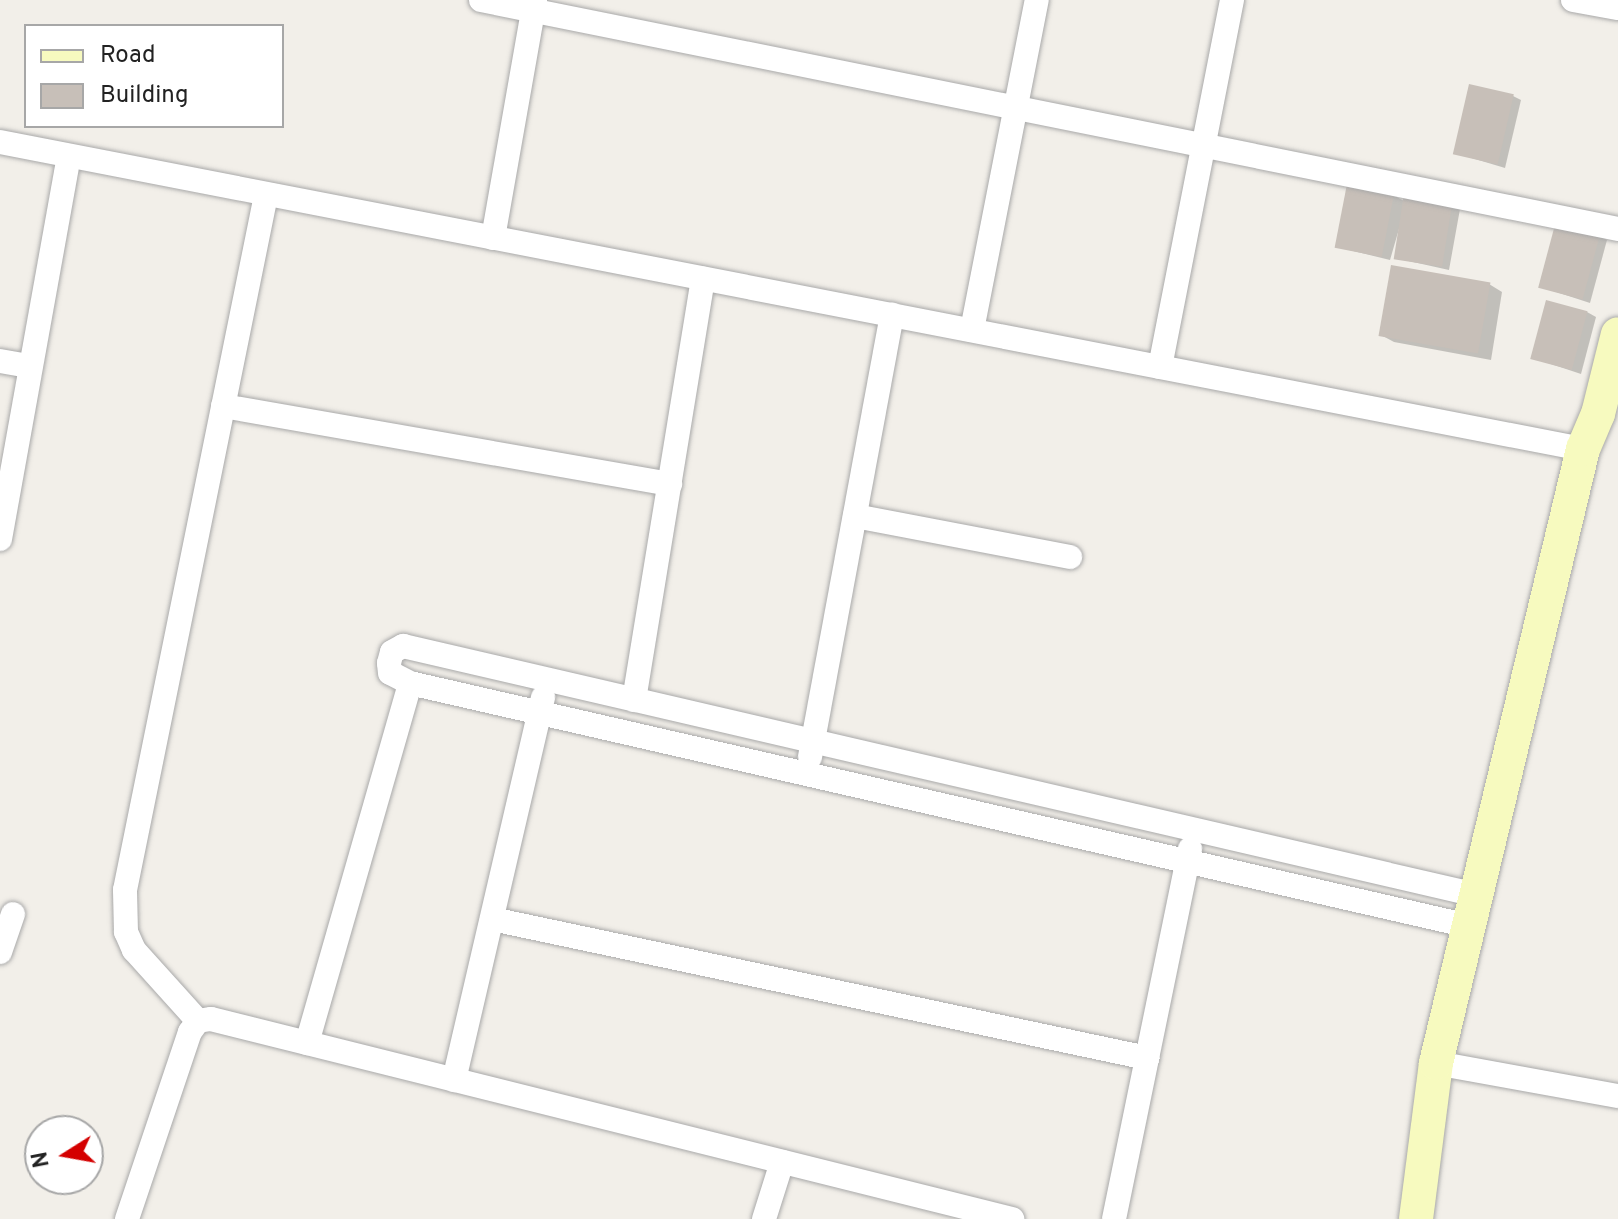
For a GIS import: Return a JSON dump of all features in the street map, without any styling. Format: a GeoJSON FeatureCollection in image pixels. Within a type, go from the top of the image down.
{"type":"FeatureCollection","features":[{"type":"Feature","properties":{"kind":"main road"},"geometry":{"type":"LineString","coordinates":[[1416,1219],[1436,1063],[1583,449],[1608,416],[1618,334]]}},
{"type":"Feature","properties":{"kind":"street"},"geometry":{"type":"LineString","coordinates":[[481,0],[534,5],[1618,229]]}},
{"type":"Feature","properties":{"kind":"street"},"geometry":{"type":"LineString","coordinates":[[972,330],[1037,0]]}},
{"type":"Feature","properties":{"kind":"street"},"geometry":{"type":"LineString","coordinates":[[1160,367],[1201,145],[1232,0]]}},
{"type":"Feature","properties":{"kind":"street"},"geometry":{"type":"LineString","coordinates":[[1573,0],[1618,8]]}},
{"type":"Feature","properties":{"kind":"street"},"geometry":{"type":"LineString","coordinates":[[493,238],[534,5]]}},
{"type":"Feature","properties":{"kind":"street"},"geometry":{"type":"LineString","coordinates":[[0,142],[1583,449]]}},
{"type":"Feature","properties":{"kind":"street"},"geometry":{"type":"LineString","coordinates":[[0,539],[69,156]]}},
{"type":"Feature","properties":{"kind":"street"},"geometry":{"type":"LineString","coordinates":[[198,1021],[134,950],[126,932],[125,890],[266,195]]}},
{"type":"Feature","properties":{"kind":"street"},"geometry":{"type":"LineString","coordinates":[[634,700],[703,279]]}},
{"type":"Feature","properties":{"kind":"street"},"geometry":{"type":"LineString","coordinates":[[806,775],[892,315]]}},
{"type":"Feature","properties":{"kind":"street"},"geometry":{"type":"LineString","coordinates":[[0,361],[29,366]]}},
{"type":"Feature","properties":{"kind":"street"},"geometry":{"type":"LineString","coordinates":[[223,406],[670,484]]}},
{"type":"Feature","properties":{"kind":"street"},"geometry":{"type":"LineString","coordinates":[[855,516],[1070,557]]}},
{"type":"Feature","properties":{"kind":"street"},"geometry":{"type":"LineString","coordinates":[[403,646],[1194,830],[1472,910],[1187,863],[410,683],[390,673],[392,652],[403,646]]}},
{"type":"Feature","properties":{"kind":"street"},"geometry":{"type":"LineString","coordinates":[[454,1080],[546,680]]}},
{"type":"Feature","properties":{"kind":"street"},"geometry":{"type":"LineString","coordinates":[[307,1043],[410,683]]}},
{"type":"Feature","properties":{"kind":"street"},"geometry":{"type":"LineString","coordinates":[[1114,1219],[1194,830]]}},
{"type":"Feature","properties":{"kind":"street"},"geometry":{"type":"LineString","coordinates":[[0,952],[13,914]]}},
{"type":"Feature","properties":{"kind":"street"},"geometry":{"type":"LineString","coordinates":[[492,919],[1147,1058]]}},
{"type":"Feature","properties":{"kind":"street"},"geometry":{"type":"LineString","coordinates":[[127,1219],[190,1032],[198,1021],[211,1019],[1012,1219]]}},
{"type":"Feature","properties":{"kind":"street"},"geometry":{"type":"LineString","coordinates":[[1436,1063],[1618,1096]]}},
{"type":"Feature","properties":{"kind":"street"},"geometry":{"type":"LineString","coordinates":[[764,1219],[782,1162]]}},
{"type":"Feature","properties":{"kind":"building"},"geometry":{"type":"Polygon","coordinates":[[[1469,84],[1514,94],[1498,165],[1453,154],[1469,84]]]}},
{"type":"Feature","properties":{"kind":"building"},"geometry":{"type":"Polygon","coordinates":[[[1347,184],[1394,193],[1382,257],[1335,248],[1347,184]]]}},
{"type":"Feature","properties":{"kind":"building"},"geometry":{"type":"Polygon","coordinates":[[[1404,194],[1452,202],[1442,267],[1394,259],[1404,194]]]}},
{"type":"Feature","properties":{"kind":"building"},"geometry":{"type":"Polygon","coordinates":[[[1556,221],[1600,233],[1583,300],[1538,288],[1556,221]]]}},
{"type":"Feature","properties":{"kind":"building"},"geometry":{"type":"Polygon","coordinates":[[[1391,265],[1490,283],[1478,353],[1378,336],[1391,265]]]}},
{"type":"Feature","properties":{"kind":"building"},"geometry":{"type":"Polygon","coordinates":[[[1546,300],[1588,311],[1572,370],[1530,359],[1546,300]]]}}]}
